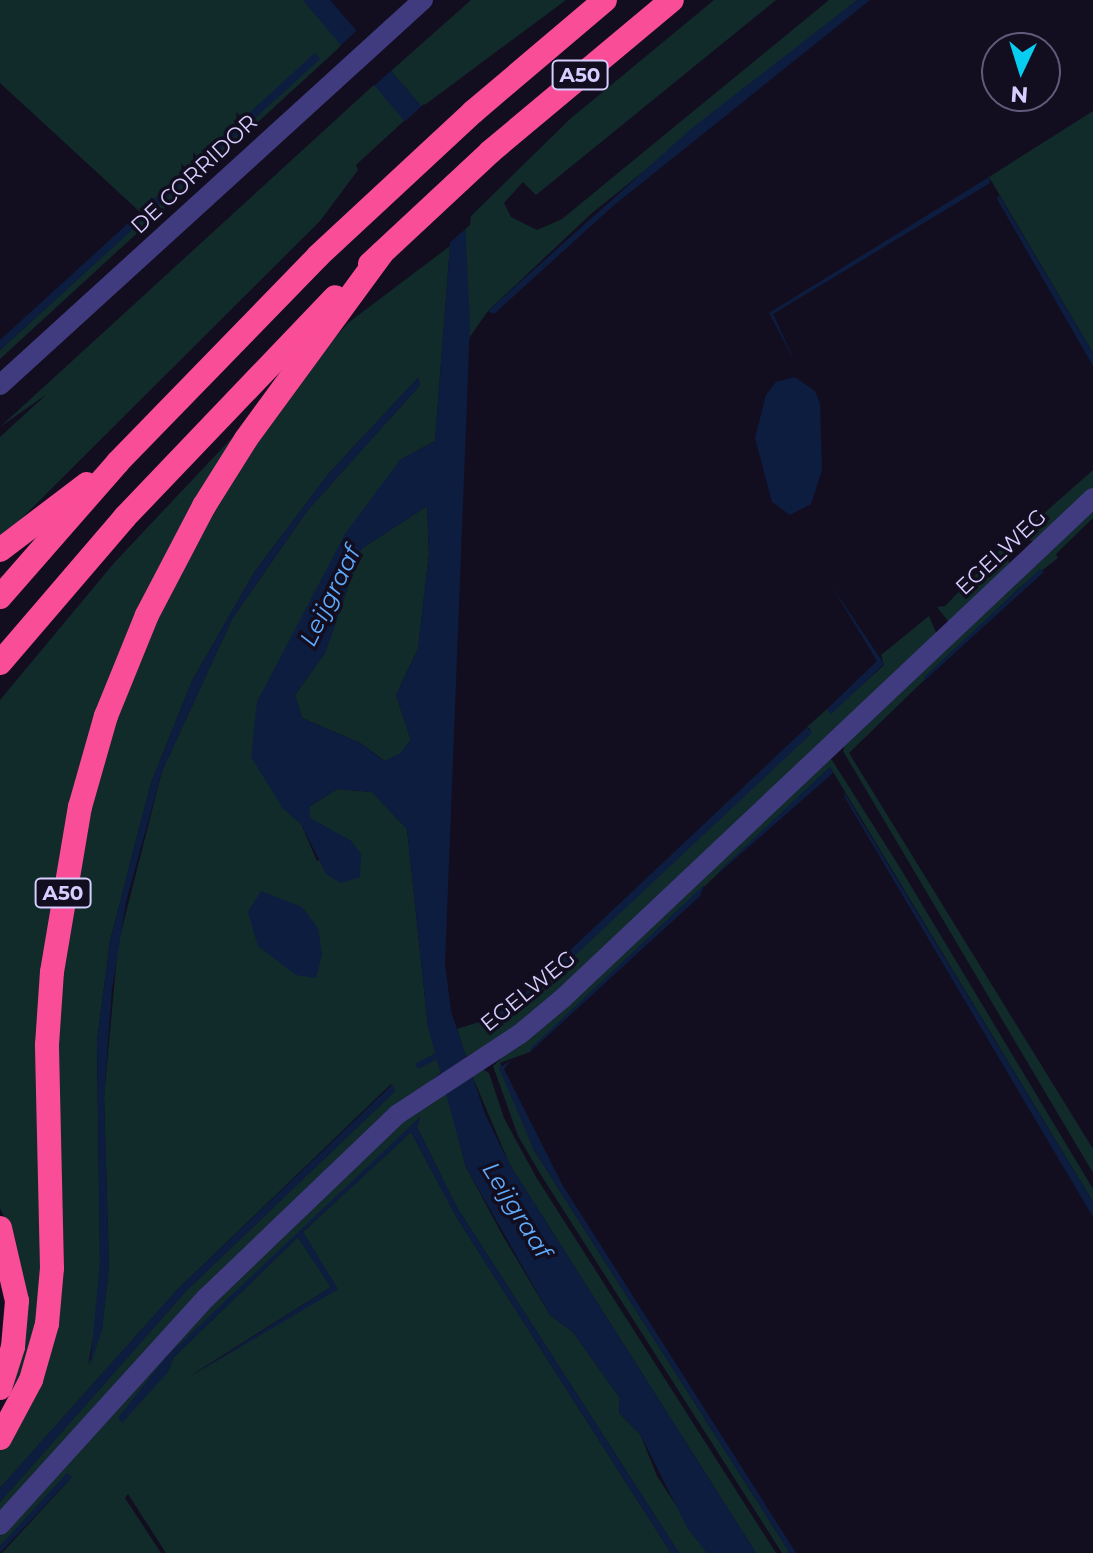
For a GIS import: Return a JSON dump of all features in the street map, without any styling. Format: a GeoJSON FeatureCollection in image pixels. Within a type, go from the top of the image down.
{"type":"FeatureCollection","features":[{"type":"Feature","properties":{"kind":"highway","name":"A50"},"geometry":{"type":"LineString","coordinates":[[0,597],[118,462],[386,190],[605,0]]}},
{"type":"Feature","properties":{"kind":"highway","name":"A50"},"geometry":{"type":"LineString","coordinates":[[0,663],[225,409],[391,244],[490,152],[672,0]]}},
{"type":"Feature","properties":{"kind":"highway","name":"A50"},"geometry":{"type":"LineString","coordinates":[[0,1438],[31,1380],[47,1324],[52,1257],[47,1045],[52,972],[80,807],[106,716],[147,615],[204,506],[246,439],[391,244]]}},
{"type":"Feature","properties":{"kind":"highway","name":"A50"},"geometry":{"type":"LineString","coordinates":[[0,550],[118,462]]}},
{"type":"Feature","properties":{"kind":"highway"},"geometry":{"type":"LineString","coordinates":[[0,1228],[17,1301],[13,1347],[0,1388]]}},
{"type":"Feature","properties":{"kind":"street","name":"DE CORRIDOR"},"geometry":{"type":"LineString","coordinates":[[0,385],[348,65],[423,0]]}},
{"type":"Feature","properties":{"kind":"street","name":"EGELWEG"},"geometry":{"type":"LineString","coordinates":[[0,1525],[206,1298],[398,1114],[434,1086],[520,1034],[562,999],[1093,498]]}},
{"type":"Feature","properties":{"kind":"green space"},"geometry":{"type":"Polygon","coordinates":[[[0,0],[303,0],[342,45],[0,359],[0,350],[319,59],[315,54],[140,212],[0,83],[0,0]]]}},
{"type":"Feature","properties":{"kind":"green space"},"geometry":{"type":"Polygon","coordinates":[[[471,0],[566,0],[422,107],[391,71],[471,0]]]}},
{"type":"Feature","properties":{"kind":"green space"},"geometry":{"type":"Polygon","coordinates":[[[714,0],[776,0],[536,195],[523,182],[504,203],[511,217],[537,230],[562,219],[829,0],[857,0],[592,213],[488,311],[469,338],[465,222],[570,119],[714,0]]]}},
{"type":"Feature","properties":{"kind":"green space"},"geometry":{"type":"Polygon","coordinates":[[[377,82],[406,119],[356,165],[358,170],[320,221],[0,540],[0,437],[47,394],[0,427],[377,82]]]}},
{"type":"Feature","properties":{"kind":"green space"},"geometry":{"type":"Polygon","coordinates":[[[1093,111],[1093,353],[989,177],[1093,111]]]}},
{"type":"Feature","properties":{"kind":"green space"},"geometry":{"type":"Polygon","coordinates":[[[450,246],[435,441],[400,460],[257,702],[283,808],[301,824],[317,861],[351,841],[309,818],[309,807],[337,789],[372,792],[407,829],[428,1027],[442,1072],[395,1109],[0,1514],[0,1502],[186,1291],[395,1091],[391,1084],[177,1290],[0,1488],[0,1451],[33,1391],[55,1031],[81,836],[133,665],[218,495],[305,372],[348,323],[450,246]],[[418,378],[330,472],[255,571],[192,681],[151,783],[110,941],[97,1041],[100,1263],[98,1313],[88,1365],[102,1329],[109,1267],[104,1097],[118,944],[162,771],[232,619],[307,511],[420,385],[418,378]]]}},
{"type":"Feature","properties":{"kind":"green space"},"geometry":{"type":"Polygon","coordinates":[[[245,424],[207,487],[66,836],[42,1302],[15,1395],[8,1390],[13,1236],[0,1208],[0,700],[114,563],[245,424]]]}},
{"type":"Feature","properties":{"kind":"green space"},"geometry":{"type":"Polygon","coordinates":[[[1093,470],[1093,491],[1037,543],[1013,534],[1021,526],[1025,530],[1093,470]]]}},
{"type":"Feature","properties":{"kind":"green space"},"geometry":{"type":"Polygon","coordinates":[[[427,506],[429,554],[418,649],[396,695],[411,740],[400,754],[385,761],[360,743],[302,718],[295,695],[325,653],[361,549],[427,506]]]}},
{"type":"Feature","properties":{"kind":"green space"},"geometry":{"type":"Polygon","coordinates":[[[1093,506],[1093,518],[1056,554],[1058,558],[1018,589],[849,753],[1093,1149],[1093,1173],[843,751],[846,739],[1093,506]]]}},
{"type":"Feature","properties":{"kind":"green space"},"geometry":{"type":"Polygon","coordinates":[[[1002,548],[1012,567],[951,625],[937,607],[945,606],[1002,548]]]}},
{"type":"Feature","properties":{"kind":"green space"},"geometry":{"type":"Polygon","coordinates":[[[929,616],[938,637],[518,1028],[466,1057],[457,1029],[517,1010],[811,730],[807,727],[827,709],[831,713],[884,665],[881,655],[929,616]]]}},
{"type":"Feature","properties":{"kind":"green space"},"geometry":{"type":"Polygon","coordinates":[[[824,759],[832,760],[899,866],[1093,1189],[1093,1202],[830,767],[530,1052],[500,1063],[534,1150],[790,1553],[782,1553],[541,1175],[518,1136],[493,1066],[824,759]]]}},
{"type":"Feature","properties":{"kind":"green space"},"geometry":{"type":"Polygon","coordinates":[[[481,1068],[489,1073],[504,1118],[536,1177],[776,1553],[756,1553],[510,1165],[471,1073],[481,1068]]]}},
{"type":"Feature","properties":{"kind":"green space"},"geometry":{"type":"Polygon","coordinates":[[[446,1089],[466,1167],[503,1236],[550,1315],[573,1332],[620,1398],[619,1413],[640,1434],[657,1476],[707,1553],[679,1553],[456,1206],[417,1127],[420,1117],[160,1369],[167,1373],[174,1357],[298,1237],[331,1287],[190,1376],[337,1289],[303,1232],[411,1132],[457,1218],[671,1553],[166,1553],[128,1494],[125,1498],[161,1553],[2,1553],[72,1477],[0,1546],[0,1536],[172,1345],[409,1113],[446,1089]]]}},
{"type":"Feature","properties":{"kind":"water","name":"Leijgraaf"},"geometry":{"type":"Polygon","coordinates":[[[303,0],[330,0],[422,107],[465,222],[470,323],[445,964],[451,1011],[485,1114],[510,1165],[756,1553],[707,1553],[688,1529],[640,1434],[619,1413],[620,1398],[573,1332],[550,1315],[466,1167],[428,1027],[407,829],[372,792],[337,789],[310,806],[310,818],[351,841],[361,854],[360,877],[341,883],[326,874],[301,824],[283,808],[251,757],[257,702],[345,534],[400,460],[435,441],[450,246],[445,201],[422,142],[303,0]],[[427,506],[361,549],[325,653],[295,695],[302,718],[360,743],[384,761],[400,754],[411,740],[396,695],[418,649],[429,554],[427,506]]]}},
{"type":"Feature","properties":{"kind":"water"},"geometry":{"type":"Polygon","coordinates":[[[857,0],[870,0],[613,206],[494,314],[488,311],[692,128],[857,0]]]}},
{"type":"Feature","properties":{"kind":"water"},"geometry":{"type":"Polygon","coordinates":[[[315,53],[320,59],[0,350],[0,340],[315,53]]]}},
{"type":"Feature","properties":{"kind":"water"},"geometry":{"type":"Polygon","coordinates":[[[989,177],[990,183],[773,314],[795,362],[769,313],[989,177]]]}},
{"type":"Feature","properties":{"kind":"water"},"geometry":{"type":"Polygon","coordinates":[[[999,195],[1093,353],[1093,366],[997,199],[999,195]]]}},
{"type":"Feature","properties":{"kind":"water"},"geometry":{"type":"Polygon","coordinates":[[[795,377],[815,391],[820,404],[822,470],[811,504],[790,515],[772,502],[755,438],[766,395],[776,382],[795,377]]]}},
{"type":"Feature","properties":{"kind":"water"},"geometry":{"type":"Polygon","coordinates":[[[418,378],[420,385],[307,511],[232,619],[162,771],[126,902],[112,989],[104,1097],[109,1267],[102,1329],[90,1367],[100,1263],[97,1041],[110,941],[151,783],[192,681],[255,571],[330,472],[418,378]]]}},
{"type":"Feature","properties":{"kind":"water"},"geometry":{"type":"Polygon","coordinates":[[[1040,569],[1044,572],[924,681],[924,677],[1040,569]]]}},
{"type":"Feature","properties":{"kind":"water"},"geometry":{"type":"Polygon","coordinates":[[[829,582],[884,664],[831,714],[827,709],[877,661],[829,582]]]}},
{"type":"Feature","properties":{"kind":"water"},"geometry":{"type":"Polygon","coordinates":[[[807,727],[812,733],[517,1010],[476,1026],[513,1004],[807,727]]]}},
{"type":"Feature","properties":{"kind":"water"},"geometry":{"type":"Polygon","coordinates":[[[830,767],[833,773],[720,872],[720,870],[830,767]]]}},
{"type":"Feature","properties":{"kind":"water"},"geometry":{"type":"Polygon","coordinates":[[[844,792],[1093,1202],[1093,1217],[845,798],[844,792]]]}},
{"type":"Feature","properties":{"kind":"water"},"geometry":{"type":"Polygon","coordinates":[[[704,885],[700,896],[530,1052],[530,1049],[704,885]]]}},
{"type":"Feature","properties":{"kind":"water"},"geometry":{"type":"Polygon","coordinates":[[[261,891],[302,907],[318,928],[322,954],[316,978],[296,975],[258,946],[248,912],[261,891]]]}},
{"type":"Feature","properties":{"kind":"water"},"geometry":{"type":"Polygon","coordinates":[[[511,1060],[504,1069],[563,1186],[796,1553],[790,1553],[534,1150],[499,1068],[511,1060]]]}},
{"type":"Feature","properties":{"kind":"water"},"geometry":{"type":"Polygon","coordinates":[[[393,1084],[395,1091],[186,1291],[0,1502],[0,1488],[177,1290],[393,1084]]]}},
{"type":"Feature","properties":{"kind":"water"},"geometry":{"type":"Polygon","coordinates":[[[420,1117],[417,1127],[456,1206],[679,1553],[671,1553],[457,1218],[411,1132],[303,1232],[338,1289],[190,1377],[331,1287],[298,1237],[174,1357],[167,1373],[122,1423],[118,1418],[166,1357],[420,1117]]]}},
{"type":"Feature","properties":{"kind":"water"},"geometry":{"type":"Polygon","coordinates":[[[67,1473],[72,1477],[0,1553],[0,1546],[67,1473]]]}},
{"type":"Feature","properties":{"kind":"pier"},"geometry":{"type":"Polygon","coordinates":[[[358,29],[394,68],[374,86],[339,47],[358,29]]]}},
{"type":"Feature","properties":{"kind":"pier"},"geometry":{"type":"Polygon","coordinates":[[[424,104],[461,164],[472,204],[470,225],[446,246],[433,171],[403,123],[424,104]]]}},
{"type":"Feature","properties":{"kind":"waterway"},"geometry":{"type":"LineString","coordinates":[[419,1065],[441,1054]]}}]}
